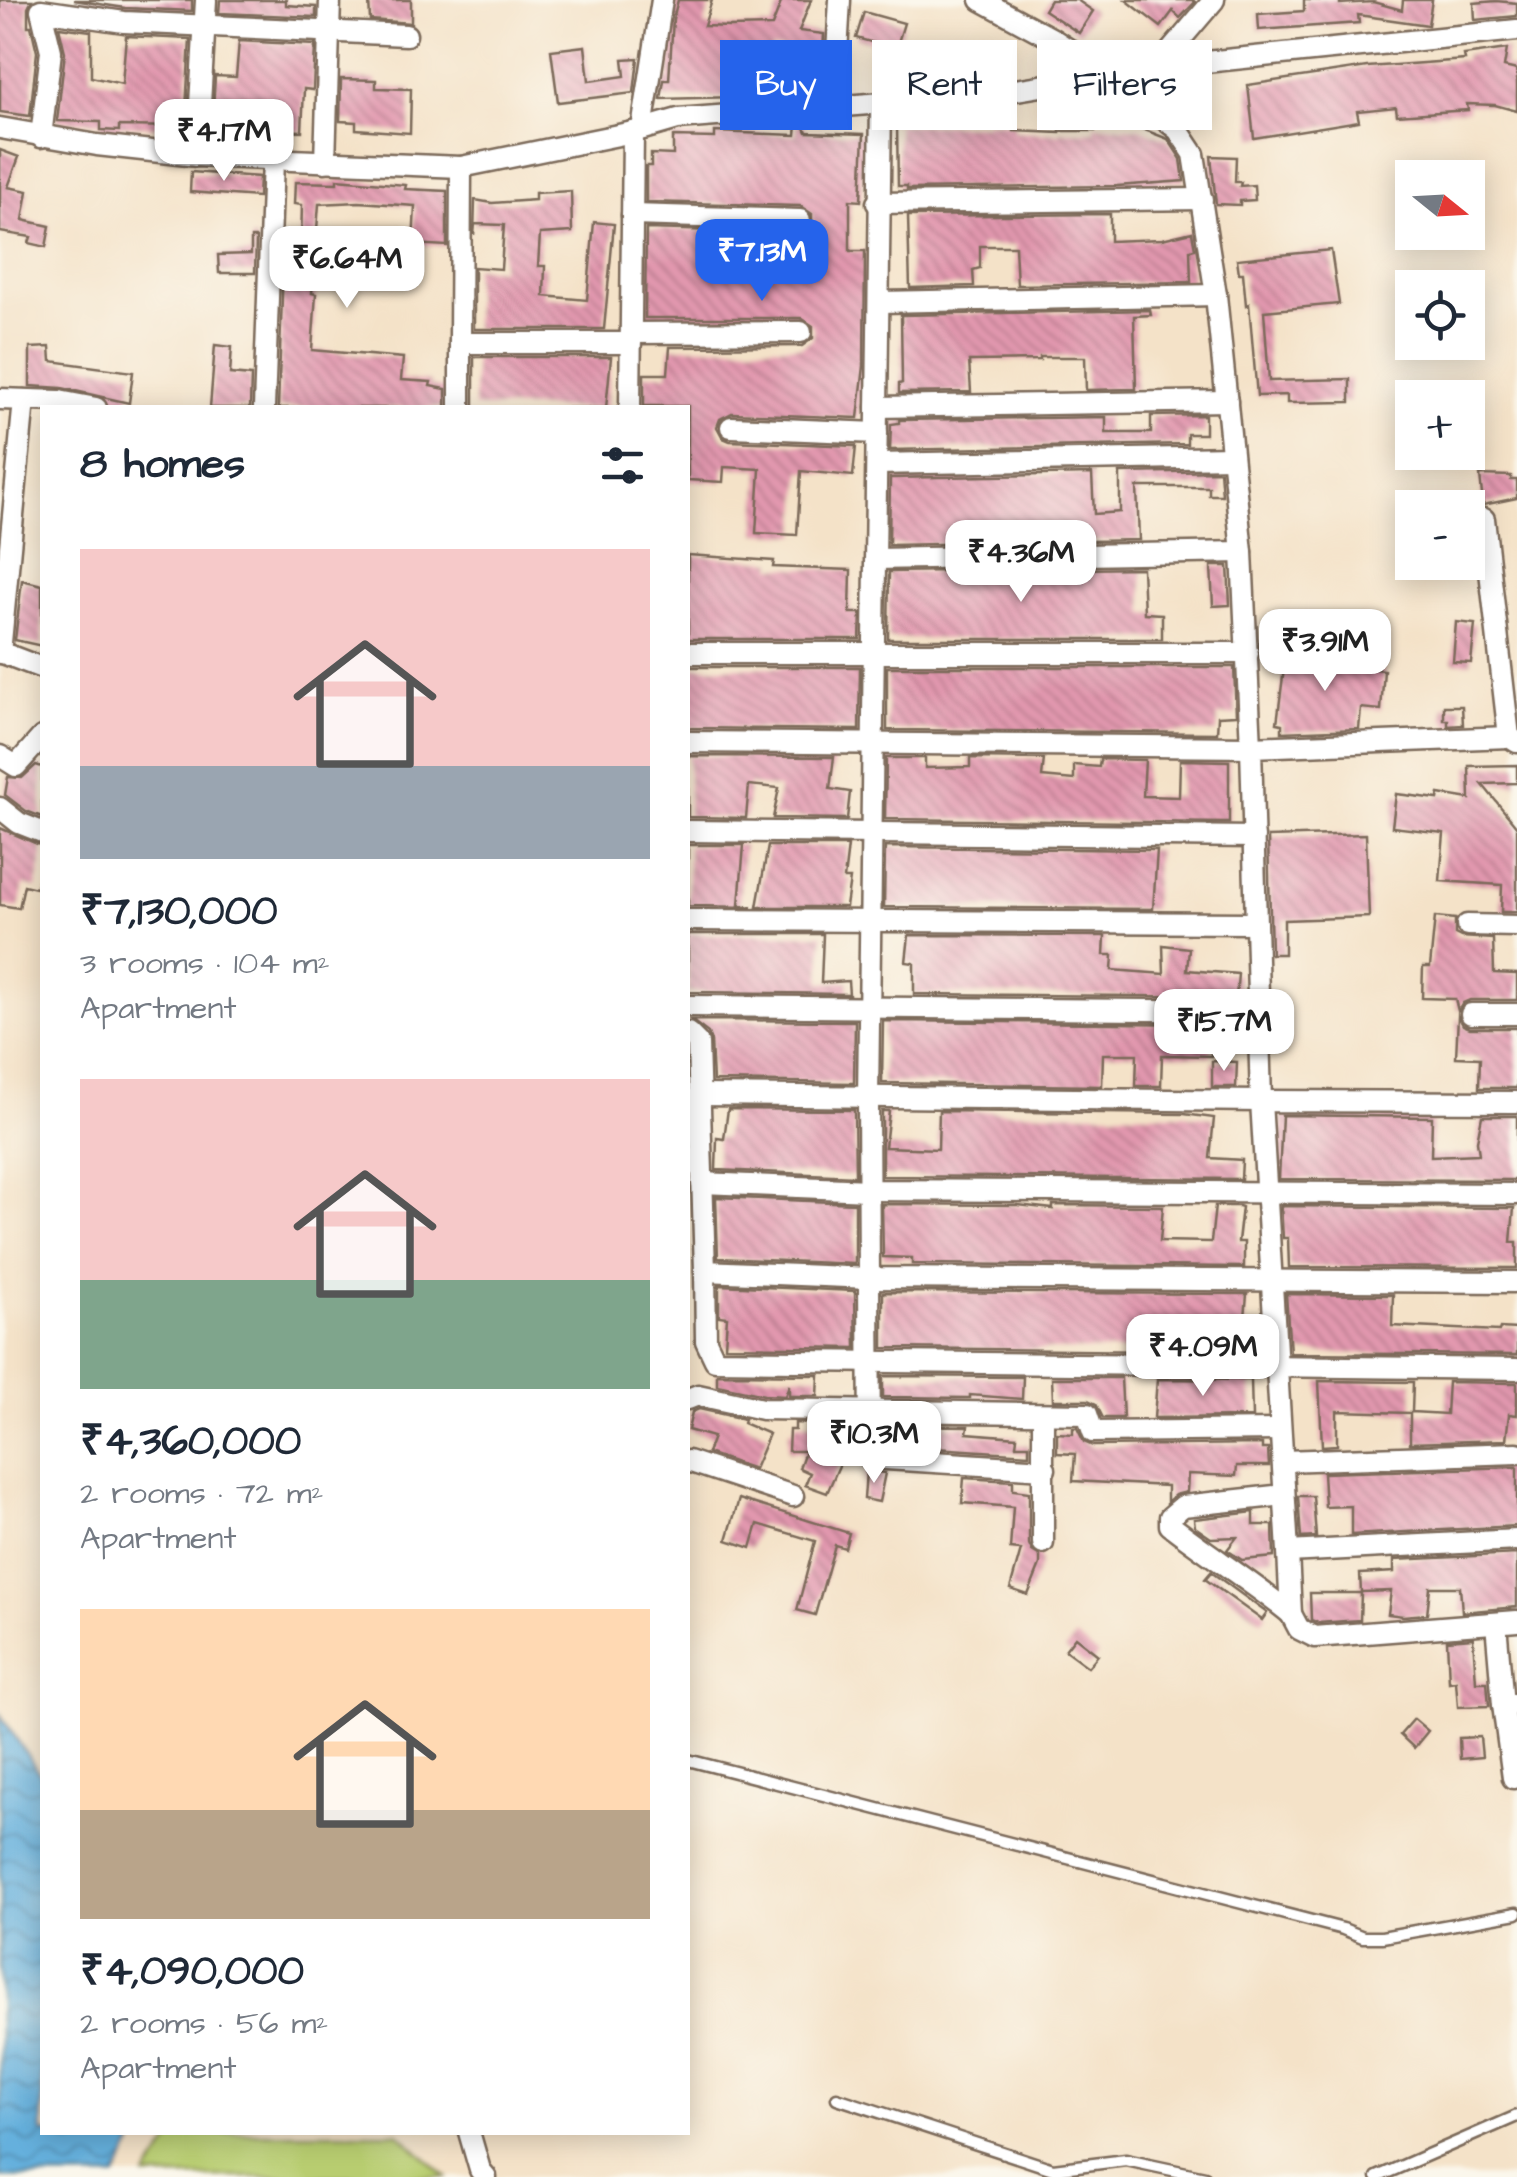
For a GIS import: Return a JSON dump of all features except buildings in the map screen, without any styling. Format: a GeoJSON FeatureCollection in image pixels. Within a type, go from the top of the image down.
{"type":"FeatureCollection","features":[{"type":"Feature","properties":{"kind":"street"},"geometry":{"type":"LineString","coordinates":[[197,156],[206,0]]}},
{"type":"Feature","properties":{"kind":"street"},"geometry":{"type":"LineString","coordinates":[[324,162],[330,0]]}},
{"type":"Feature","properties":{"kind":"street"},"geometry":{"type":"LineString","coordinates":[[630,405],[632,215],[638,130],[662,0]]}},
{"type":"Feature","properties":{"kind":"street"},"geometry":{"type":"LineString","coordinates":[[838,40],[840,0]]}},
{"type":"Feature","properties":{"kind":"street"},"geometry":{"type":"LineString","coordinates":[[981,0],[1054,40]]}},
{"type":"Feature","properties":{"kind":"street"},"geometry":{"type":"LineString","coordinates":[[1181,40],[1214,0]]}},
{"type":"Feature","properties":{"kind":"street"},"geometry":{"type":"LineString","coordinates":[[41,136],[51,51],[41,5],[124,22],[406,35]]}},
{"type":"Feature","properties":{"kind":"street"},"geometry":{"type":"LineString","coordinates":[[1212,61],[1517,30]]}},
{"type":"Feature","properties":{"kind":"street"},"geometry":{"type":"LineString","coordinates":[[0,128],[197,156],[461,167],[678,119],[720,116]]}},
{"type":"Feature","properties":{"kind":"street"},"geometry":{"type":"LineString","coordinates":[[880,130],[868,1099],[870,1458],[1044,1469]]}},
{"type":"Feature","properties":{"kind":"street"},"geometry":{"type":"LineString","coordinates":[[1178,130],[1194,154],[1202,199],[1216,294],[1242,552],[1261,1102],[1291,1614]]}},
{"type":"Feature","properties":{"kind":"street"},"geometry":{"type":"LineString","coordinates":[[264,405],[273,160]]}},
{"type":"Feature","properties":{"kind":"street"},"geometry":{"type":"LineString","coordinates":[[460,405],[461,167]]}},
{"type":"Feature","properties":{"kind":"street"},"geometry":{"type":"LineString","coordinates":[[877,203],[1202,199]]}},
{"type":"Feature","properties":{"kind":"street"},"geometry":{"type":"LineString","coordinates":[[632,215],[800,220]]}},
{"type":"Feature","properties":{"kind":"street"},"geometry":{"type":"LineString","coordinates":[[880,302],[1216,294]]}},
{"type":"Feature","properties":{"kind":"street"},"geometry":{"type":"LineString","coordinates":[[460,344],[801,332]]}},
{"type":"Feature","properties":{"kind":"street"},"geometry":{"type":"LineString","coordinates":[[0,400],[60,404]]}},
{"type":"Feature","properties":{"kind":"street"},"geometry":{"type":"LineString","coordinates":[[24,400],[7,510],[0,652],[40,667]]}},
{"type":"Feature","properties":{"kind":"street"},"geometry":{"type":"LineString","coordinates":[[877,407],[1226,401]]}},
{"type":"Feature","properties":{"kind":"street"},"geometry":{"type":"LineString","coordinates":[[731,427],[877,433]]}},
{"type":"Feature","properties":{"kind":"street"},"geometry":{"type":"LineString","coordinates":[[876,464],[1232,457]]}},
{"type":"Feature","properties":{"kind":"street"},"geometry":{"type":"LineString","coordinates":[[690,742],[1251,746],[1513,739],[1485,527]]}},
{"type":"Feature","properties":{"kind":"street"},"geometry":{"type":"LineString","coordinates":[[876,558],[1242,552]]}},
{"type":"Feature","properties":{"kind":"street"},"geometry":{"type":"LineString","coordinates":[[690,653],[1248,653]]}},
{"type":"Feature","properties":{"kind":"street"},"geometry":{"type":"LineString","coordinates":[[0,782],[8,761],[40,739]]}},
{"type":"Feature","properties":{"kind":"street"},"geometry":{"type":"LineString","coordinates":[[0,808],[19,823],[40,831]]}},
{"type":"Feature","properties":{"kind":"street"},"geometry":{"type":"LineString","coordinates":[[690,831],[1254,837]]}},
{"type":"Feature","properties":{"kind":"street"},"geometry":{"type":"LineString","coordinates":[[690,920],[1256,923]]}},
{"type":"Feature","properties":{"kind":"street"},"geometry":{"type":"LineString","coordinates":[[1467,926],[1517,926]]}},
{"type":"Feature","properties":{"kind":"street"},"geometry":{"type":"LineString","coordinates":[[690,1006],[1258,1011]]}},
{"type":"Feature","properties":{"kind":"street"},"geometry":{"type":"LineString","coordinates":[[1471,1014],[1517,1014]]}},
{"type":"Feature","properties":{"kind":"street"},"geometry":{"type":"LineString","coordinates":[[690,1035],[698,1042],[705,1271],[696,1297],[706,1341],[715,1360],[1517,1369]]}},
{"type":"Feature","properties":{"kind":"street"},"geometry":{"type":"LineString","coordinates":[[700,1094],[868,1099],[1517,1102]]}},
{"type":"Feature","properties":{"kind":"street"},"geometry":{"type":"LineString","coordinates":[[702,1183],[868,1190],[1517,1194]]}},
{"type":"Feature","properties":{"kind":"street"},"geometry":{"type":"LineString","coordinates":[[705,1271],[870,1278],[1517,1282]]}},
{"type":"Feature","properties":{"kind":"street"},"geometry":{"type":"LineString","coordinates":[[690,1397],[698,1395],[762,1409],[1088,1414],[1093,1432],[1279,1430]]}},
{"type":"Feature","properties":{"kind":"street"},"geometry":{"type":"LineString","coordinates":[[1043,1416],[1044,1543]]}},
{"type":"Feature","properties":{"kind":"street"},"geometry":{"type":"LineString","coordinates":[[1283,1461],[1517,1452]]}},
{"type":"Feature","properties":{"kind":"street"},"geometry":{"type":"LineString","coordinates":[[690,1462],[793,1496]]}},
{"type":"Feature","properties":{"kind":"street"},"geometry":{"type":"LineString","coordinates":[[1284,1495],[1184,1506],[1170,1517],[1170,1525],[1209,1555],[1246,1576],[1291,1614],[1299,1630],[1315,1637],[1506,1622],[1513,1778]]}},
{"type":"Feature","properties":{"kind":"street"},"geometry":{"type":"LineString","coordinates":[[1288,1552],[1517,1540]]}},
{"type":"Feature","properties":{"kind":"street"},"geometry":{"type":"LineString","coordinates":[[470,2135],[480,2170],[486,2177]]}},
{"type":"Feature","properties":{"kind":"lane"},"geometry":{"type":"LineString","coordinates":[[690,1761],[1363,1937],[1517,1913]]}},
{"type":"Feature","properties":{"kind":"lane"},"geometry":{"type":"LineString","coordinates":[[837,2098],[1052,2168],[1126,2160],[1206,2177]]}},
{"type":"Feature","properties":{"kind":"lane"},"geometry":{"type":"LineString","coordinates":[[1378,2177],[1517,2116]]}},
{"type":"Feature","properties":{"kind":"green space"},"geometry":{"type":"Polygon","coordinates":[[[175,2135],[400,2135],[447,2177],[146,2177],[175,2135]]]}},
{"type":"Feature","properties":{"kind":"water"},"geometry":{"type":"Polygon","coordinates":[[[0,1714],[40,1774],[40,2135],[138,2135],[116,2177],[0,2177],[0,1714]]]}}]}
